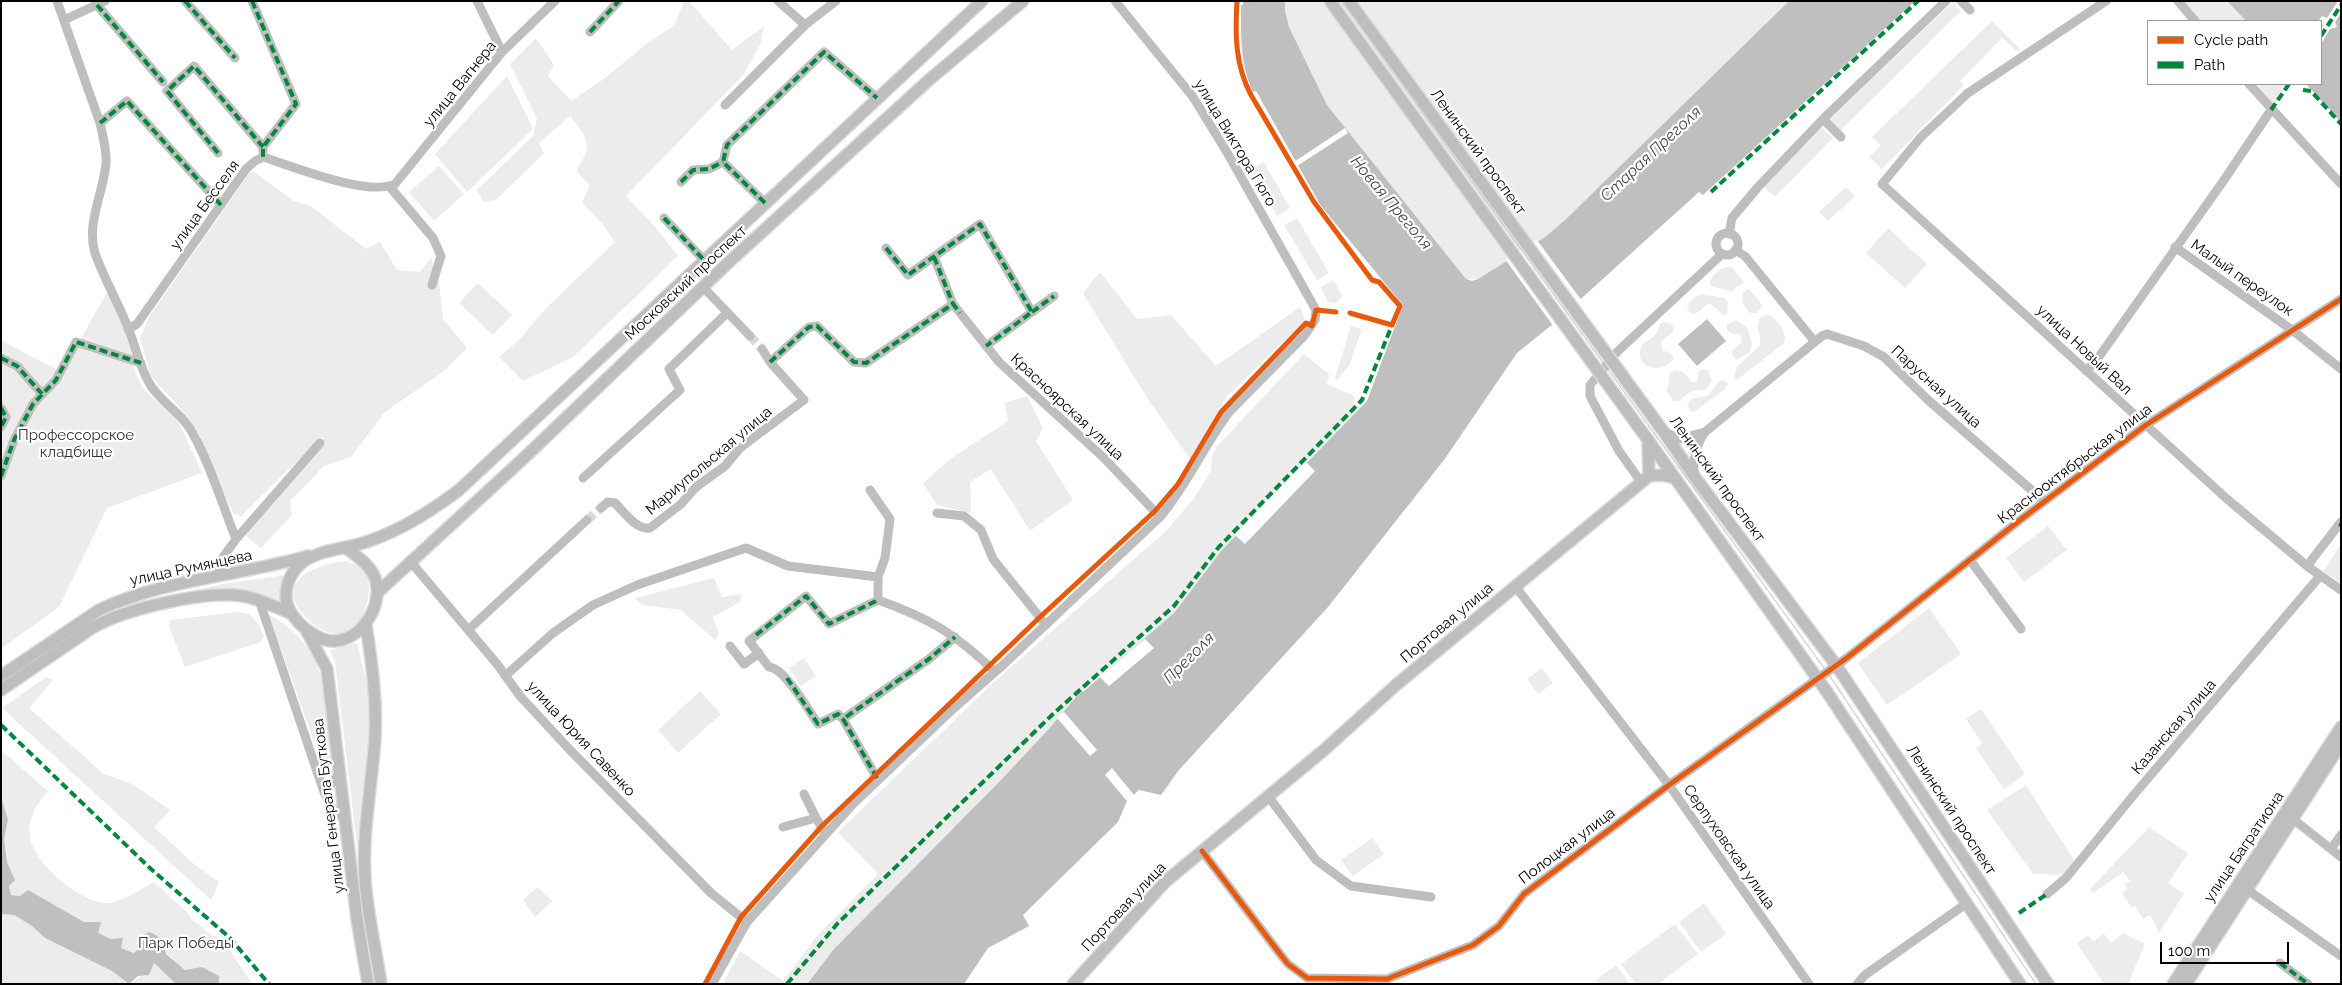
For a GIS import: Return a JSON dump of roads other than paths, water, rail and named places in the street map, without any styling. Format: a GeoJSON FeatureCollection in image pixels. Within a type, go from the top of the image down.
{"type":"FeatureCollection","features":[{"type":"Feature","properties":{"kind":"main road"},"geometry":{"type":"LineString","coordinates":[[960,20],[969,1]]}},
{"type":"Feature","properties":{"kind":"main road","name":"Московский проспект"},"geometry":{"type":"LineString","coordinates":[[290,613],[285,598],[288,582],[293,572],[304,561],[319,553],[346,548],[387,535],[429,513],[459,490],[982,1]]}},
{"type":"Feature","properties":{"kind":"main road","name":"Московский проспект"},"geometry":{"type":"LineString","coordinates":[[376,593],[524,457],[793,204],[930,79],[1022,1]]}},
{"type":"Feature","properties":{"kind":"main road","name":"Ленинский проспект"},"geometry":{"type":"LineString","coordinates":[[1330,1],[1818,678],[2020,984]]}},
{"type":"Feature","properties":{"kind":"main road","name":"Ленинский проспект"},"geometry":{"type":"LineString","coordinates":[[1348,1],[1694,476],[1836,665],[2048,984]]}},
{"type":"Feature","properties":{"kind":"main road"},"geometry":{"type":"LineString","coordinates":[[780,189],[793,204]]}},
{"type":"Feature","properties":{"kind":"main road"},"geometry":{"type":"LineString","coordinates":[[1648,440],[1645,479],[1662,475],[1675,478]]}},
{"type":"Feature","properties":{"kind":"main road","name":"Портовая улица"},"geometry":{"type":"LineString","coordinates":[[1073,984],[1165,882],[1404,678],[1645,479]]}},
{"type":"Feature","properties":{"kind":"main road"},"geometry":{"type":"LineString","coordinates":[[290,613],[306,630],[322,638],[335,641],[350,636],[366,625],[374,609],[376,581],[363,560],[346,548]]}},
{"type":"Feature","properties":{"kind":"main road","name":"улица Румянцева"},"geometry":{"type":"LineString","coordinates":[[1,676],[91,615],[116,602],[158,589],[270,567],[319,553]]}},
{"type":"Feature","properties":{"kind":"main road","name":"улица Румянцева"},"geometry":{"type":"LineString","coordinates":[[1,690],[92,628],[124,613],[156,605],[218,595],[241,596],[259,600],[290,613]]}},
{"type":"Feature","properties":{"kind":"main road","name":"улица Генерала Буткова"},"geometry":{"type":"LineString","coordinates":[[366,625],[374,676],[376,706],[375,739],[366,813],[365,879],[381,984]]}},
{"type":"Feature","properties":{"kind":"main road","name":"улица Генерала Буткова"},"geometry":{"type":"LineString","coordinates":[[306,630],[327,668],[357,919],[368,984]]}},
{"type":"Feature","properties":{"kind":"main road","name":"улица Багратиона"},"geometry":{"type":"LineString","coordinates":[[2289,816],[2341,727]]}},
{"type":"Feature","properties":{"kind":"main road","name":"улица Багратиона"},"geometry":{"type":"LineString","coordinates":[[2173,984],[2341,744]]}},
{"type":"Feature","properties":{"kind":"main road","name":"улица Багратиона"},"geometry":{"type":"LineString","coordinates":[[2186,984],[2242,885]]}},
{"type":"Feature","properties":{"kind":"street"},"geometry":{"type":"LineString","coordinates":[[57,1],[100,123],[106,162],[93,220],[92,236],[95,252],[152,388],[183,418],[194,435],[236,539]]}},
{"type":"Feature","properties":{"kind":"street"},"geometry":{"type":"LineString","coordinates":[[185,1],[235,58]]}},
{"type":"Feature","properties":{"kind":"street"},"geometry":{"type":"LineString","coordinates":[[252,1],[296,104],[264,147],[263,157]]}},
{"type":"Feature","properties":{"kind":"street"},"geometry":{"type":"LineString","coordinates":[[477,1],[502,52]]}},
{"type":"Feature","properties":{"kind":"street","name":"улица Вагнера"},"geometry":{"type":"LineString","coordinates":[[390,187],[406,172],[502,52],[556,1]]}},
{"type":"Feature","properties":{"kind":"street"},"geometry":{"type":"LineString","coordinates":[[590,32],[619,1]]}},
{"type":"Feature","properties":{"kind":"street"},"geometry":{"type":"LineString","coordinates":[[778,1],[804,25]]}},
{"type":"Feature","properties":{"kind":"street"},"geometry":{"type":"LineString","coordinates":[[725,105],[804,25],[836,1]]}},
{"type":"Feature","properties":{"kind":"street","name":"улица Виктора Гюго"},"geometry":{"type":"LineString","coordinates":[[1115,1],[1193,97],[1228,154],[1316,310],[1312,326],[1220,424],[1182,490],[1160,517]]}},
{"type":"Feature","properties":{"kind":"street"},"geometry":{"type":"LineString","coordinates":[[1729,234],[1732,218],[1758,187],[1823,119],[1946,1]]}},
{"type":"Feature","properties":{"kind":"street"},"geometry":{"type":"LineString","coordinates":[[1961,1],[1970,10]]}},
{"type":"Feature","properties":{"kind":"street","name":"улица Новый Вал"},"geometry":{"type":"LineString","coordinates":[[2106,1],[2059,34],[2001,69],[1956,102],[1920,137],[1882,184],[2227,498],[2307,566],[2341,590]]}},
{"type":"Feature","properties":{"kind":"street"},"geometry":{"type":"LineString","coordinates":[[2178,1],[2194,20]]}},
{"type":"Feature","properties":{"kind":"street"},"geometry":{"type":"LineString","coordinates":[[64,20],[101,3],[163,82]]}},
{"type":"Feature","properties":{"kind":"street"},"geometry":{"type":"LineString","coordinates":[[723,162],[727,145],[824,52],[877,98]]}},
{"type":"Feature","properties":{"kind":"street"},"geometry":{"type":"LineString","coordinates":[[218,152],[167,90],[194,66],[264,147]]}},
{"type":"Feature","properties":{"kind":"street"},"geometry":{"type":"LineString","coordinates":[[2250,85],[2341,184]]}},
{"type":"Feature","properties":{"kind":"street"},"geometry":{"type":"LineString","coordinates":[[100,123],[127,101],[221,205]]}},
{"type":"Feature","properties":{"kind":"street","name":"Малый переулок"},"geometry":{"type":"LineString","coordinates":[[2086,370],[2096,361],[2271,110]]}},
{"type":"Feature","properties":{"kind":"street"},"geometry":{"type":"LineString","coordinates":[[1823,119],[1841,137]]}},
{"type":"Feature","properties":{"kind":"street","name":"улица Бесселя"},"geometry":{"type":"LineString","coordinates":[[128,329],[137,324],[254,161],[263,157],[366,188],[390,187]]}},
{"type":"Feature","properties":{"kind":"street"},"geometry":{"type":"LineString","coordinates":[[681,182],[692,170],[709,169],[723,162]]}},
{"type":"Feature","properties":{"kind":"street"},"geometry":{"type":"LineString","coordinates":[[723,162],[765,203]]}},
{"type":"Feature","properties":{"kind":"street"},"geometry":{"type":"LineString","coordinates":[[390,187],[433,238],[441,256],[432,285]]}},
{"type":"Feature","properties":{"kind":"street"},"geometry":{"type":"LineString","coordinates":[[664,218],[704,260]]}},
{"type":"Feature","properties":{"kind":"street"},"geometry":{"type":"LineString","coordinates":[[886,248],[908,275],[980,224],[1032,312]]}},
{"type":"Feature","properties":{"kind":"street"},"geometry":{"type":"LineString","coordinates":[[1645,479],[1619,451],[1590,396],[1590,385],[1618,351],[1722,254],[1730,254],[1735,250],[1737,240],[1729,234],[1720,236],[1716,242],[1717,249],[1722,254]]}},
{"type":"Feature","properties":{"kind":"street","name":"Малый переулок"},"geometry":{"type":"LineString","coordinates":[[2175,247],[2292,330],[2341,369]]}},
{"type":"Feature","properties":{"kind":"street"},"geometry":{"type":"LineString","coordinates":[[1735,250],[1745,256],[1815,342]]}},
{"type":"Feature","properties":{"kind":"street"},"geometry":{"type":"LineString","coordinates":[[770,362],[809,327],[817,326],[854,362],[866,364],[952,304],[934,257]]}},
{"type":"Feature","properties":{"kind":"street"},"geometry":{"type":"LineString","coordinates":[[703,287],[750,336]]}},
{"type":"Feature","properties":{"kind":"street"},"geometry":{"type":"LineString","coordinates":[[986,346],[1054,296]]}},
{"type":"Feature","properties":{"kind":"street","name":"Краснооктябрьская улица"},"geometry":{"type":"LineString","coordinates":[[1836,665],[2044,501],[2146,425],[2341,299]]}},
{"type":"Feature","properties":{"kind":"street","name":"Красноярская улица"},"geometry":{"type":"LineString","coordinates":[[952,304],[999,362],[1051,412],[1103,457],[1160,517]]}},
{"type":"Feature","properties":{"kind":"street"},"geometry":{"type":"LineString","coordinates":[[583,478],[680,390],[669,368],[728,313]]}},
{"type":"Feature","properties":{"kind":"street","name":"Парусная улица"},"geometry":{"type":"LineString","coordinates":[[1705,432],[1822,336],[1833,334],[1864,346],[1884,357],[1928,400],[2044,501]]}},
{"type":"Feature","properties":{"kind":"street"},"geometry":{"type":"LineString","coordinates":[[1,476],[19,430],[33,404],[56,380],[76,342],[141,363]]}},
{"type":"Feature","properties":{"kind":"street","name":"Мариупольская улица"},"geometry":{"type":"LineString","coordinates":[[601,508],[608,502],[615,503],[638,526],[644,529],[650,528],[681,504],[696,487],[726,466],[740,448],[804,400],[770,362],[762,349]]}},
{"type":"Feature","properties":{"kind":"street"},"geometry":{"type":"LineString","coordinates":[[1,358],[17,366],[42,394]]}},
{"type":"Feature","properties":{"kind":"street"},"geometry":{"type":"LineString","coordinates":[[1,408],[6,414],[3,425],[19,430]]}},
{"type":"Feature","properties":{"kind":"street"},"geometry":{"type":"LineString","coordinates":[[1663,431],[1679,438],[1705,432]]}},
{"type":"Feature","properties":{"kind":"street"},"geometry":{"type":"LineString","coordinates":[[1694,476],[1693,458],[1695,449],[1705,432]]}},
{"type":"Feature","properties":{"kind":"street"},"geometry":{"type":"LineString","coordinates":[[220,576],[219,563],[236,539],[320,443]]}},
{"type":"Feature","properties":{"kind":"street"},"geometry":{"type":"LineString","coordinates":[[870,490],[890,519],[885,558],[878,577],[878,600]]}},
{"type":"Feature","properties":{"kind":"street"},"geometry":{"type":"LineString","coordinates":[[937,513],[964,516],[981,530],[993,559],[1046,624]]}},
{"type":"Feature","properties":{"kind":"street"},"geometry":{"type":"LineString","coordinates":[[712,984],[747,922],[826,834],[878,780],[1160,517]]}},
{"type":"Feature","properties":{"kind":"street"},"geometry":{"type":"LineString","coordinates":[[468,630],[587,520]]}},
{"type":"Feature","properties":{"kind":"street"},"geometry":{"type":"LineString","coordinates":[[2307,566],[2341,522]]}},
{"type":"Feature","properties":{"kind":"street"},"geometry":{"type":"LineString","coordinates":[[505,676],[553,633],[593,605],[636,586],[746,548],[788,566],[878,577]]}},
{"type":"Feature","properties":{"kind":"street"},"geometry":{"type":"LineString","coordinates":[[1970,560],[2021,629]]}},
{"type":"Feature","properties":{"kind":"street","name":"улица Юрия Савенко"},"geometry":{"type":"LineString","coordinates":[[410,561],[520,696],[583,764],[711,892],[747,922]]}},
{"type":"Feature","properties":{"kind":"street","name":"Казанская улица"},"geometry":{"type":"LineString","coordinates":[[2047,894],[2066,878],[2132,797],[2320,576]]}},
{"type":"Feature","properties":{"kind":"street","name":"Серпуховская улица"},"geometry":{"type":"LineString","coordinates":[[1515,586],[1669,785],[1809,984]]}},
{"type":"Feature","properties":{"kind":"street"},"geometry":{"type":"LineString","coordinates":[[878,780],[843,719],[838,714],[818,724],[786,678],[774,667],[769,667],[750,641],[806,596],[829,624],[878,600],[938,625],[955,637],[995,672]]}},
{"type":"Feature","properties":{"kind":"street"},"geometry":{"type":"LineString","coordinates":[[259,600],[324,792],[336,815],[345,815]]}},
{"type":"Feature","properties":{"kind":"street"},"geometry":{"type":"LineString","coordinates":[[843,719],[928,659],[955,637]]}},
{"type":"Feature","properties":{"kind":"street"},"geometry":{"type":"LineString","coordinates":[[730,646],[744,664],[759,653]]}},
{"type":"Feature","properties":{"kind":"street","name":"Полоцкая улица"},"geometry":{"type":"LineString","coordinates":[[1202,851],[1282,957],[1307,978],[1387,979],[1473,945],[1499,926],[1524,894],[1669,785],[1836,665]]}},
{"type":"Feature","properties":{"kind":"street"},"geometry":{"type":"LineString","coordinates":[[324,792],[340,773]]}},
{"type":"Feature","properties":{"kind":"street"},"geometry":{"type":"LineString","coordinates":[[804,794],[826,834]]}},
{"type":"Feature","properties":{"kind":"street"},"geometry":{"type":"LineString","coordinates":[[1268,796],[1316,860],[1351,886],[1431,897]]}},
{"type":"Feature","properties":{"kind":"street"},"geometry":{"type":"LineString","coordinates":[[2289,816],[2341,857]]}},
{"type":"Feature","properties":{"kind":"street"},"geometry":{"type":"LineString","coordinates":[[783,827],[816,818]]}},
{"type":"Feature","properties":{"kind":"street"},"geometry":{"type":"LineString","coordinates":[[2331,849],[2341,835]]}},
{"type":"Feature","properties":{"kind":"street"},"geometry":{"type":"LineString","coordinates":[[2242,885],[2341,956]]}},
{"type":"Feature","properties":{"kind":"street"},"geometry":{"type":"LineString","coordinates":[[1857,984],[1865,975],[1967,903]]}},
{"type":"Feature","properties":{"kind":"street"},"geometry":{"type":"LineString","coordinates":[[2280,963],[2308,984]]}},
{"type":"Feature","properties":{"kind":"water"},"geometry":{"type":"Polygon","coordinates":[[[1243,1],[1285,1],[1285,11],[1289,27],[1327,105],[1466,279],[1472,281],[1545,237],[1564,221],[1789,1],[1915,1],[1703,195],[1699,192],[1553,324],[1517,353],[1444,460],[1328,607],[1179,770],[1161,795],[1139,790],[1127,801],[1118,822],[1023,915],[1029,926],[988,948],[964,984],[807,984],[833,950],[998,783],[1047,731],[1081,691],[1083,692],[1175,612],[1221,551],[1367,401],[1403,305],[1321,206],[1256,91],[1253,92],[1243,60],[1241,5],[1243,5],[1243,1]]]}},
{"type":"Feature","properties":{"kind":"water"},"geometry":{"type":"Polygon","coordinates":[[[2227,1],[2341,1],[2341,122],[2307,85],[2322,85],[2322,20],[2245,20],[2227,1]]]}},
{"type":"Feature","properties":{"kind":"water"},"geometry":{"type":"Polygon","coordinates":[[[1707,319],[1726,341],[1697,366],[1678,344],[1707,319]]]}},
{"type":"Feature","properties":{"kind":"water"},"geometry":{"type":"Polygon","coordinates":[[[1,797],[8,820],[4,839],[7,862],[15,880],[9,886],[11,895],[20,896],[28,890],[84,922],[101,922],[98,933],[111,939],[123,938],[121,948],[134,953],[143,945],[143,935],[149,932],[159,937],[166,954],[185,970],[202,967],[219,976],[219,984],[176,984],[154,963],[149,975],[138,976],[129,984],[112,971],[45,938],[32,926],[14,915],[1,914],[1,797]]]}},
{"type":"Feature","properties":{"kind":"tunnel"},"geometry":{"type":"LineString","coordinates":[[750,336],[762,349]]}},
{"type":"Feature","properties":{"kind":"tunnel"},"geometry":{"type":"LineString","coordinates":[[587,520],[601,508]]}},
{"type":"Feature","properties":{"kind":"tram line"},"geometry":{"type":"LineString","coordinates":[[1341,1],[1827,672],[2036,984]]}},
{"type":"Feature","properties":{"kind":"tram line"},"geometry":{"type":"LineString","coordinates":[[2178,984],[2241,885],[2298,802],[2341,733]]}},
{"type":"Feature","properties":{"kind":"water label","name":"Старая Преголя"},"geometry":{"type":"Point","coordinates":[1651,154]}},
{"type":"Feature","properties":{"kind":"water label","name":"Новая Преголя"},"geometry":{"type":"Point","coordinates":[1391,203]}},
{"type":"Feature","properties":{"kind":"water label","name":"Преголя"},"geometry":{"type":"Point","coordinates":[1189,658]}},
{"type":"Feature","properties":{"kind":"park label","name":"Профессорское кладбище"},"geometry":{"type":"Point","coordinates":[76,444]}},
{"type":"Feature","properties":{"kind":"park label","name":"Парк Победы"},"geometry":{"type":"Point","coordinates":[186,943]}}]}
